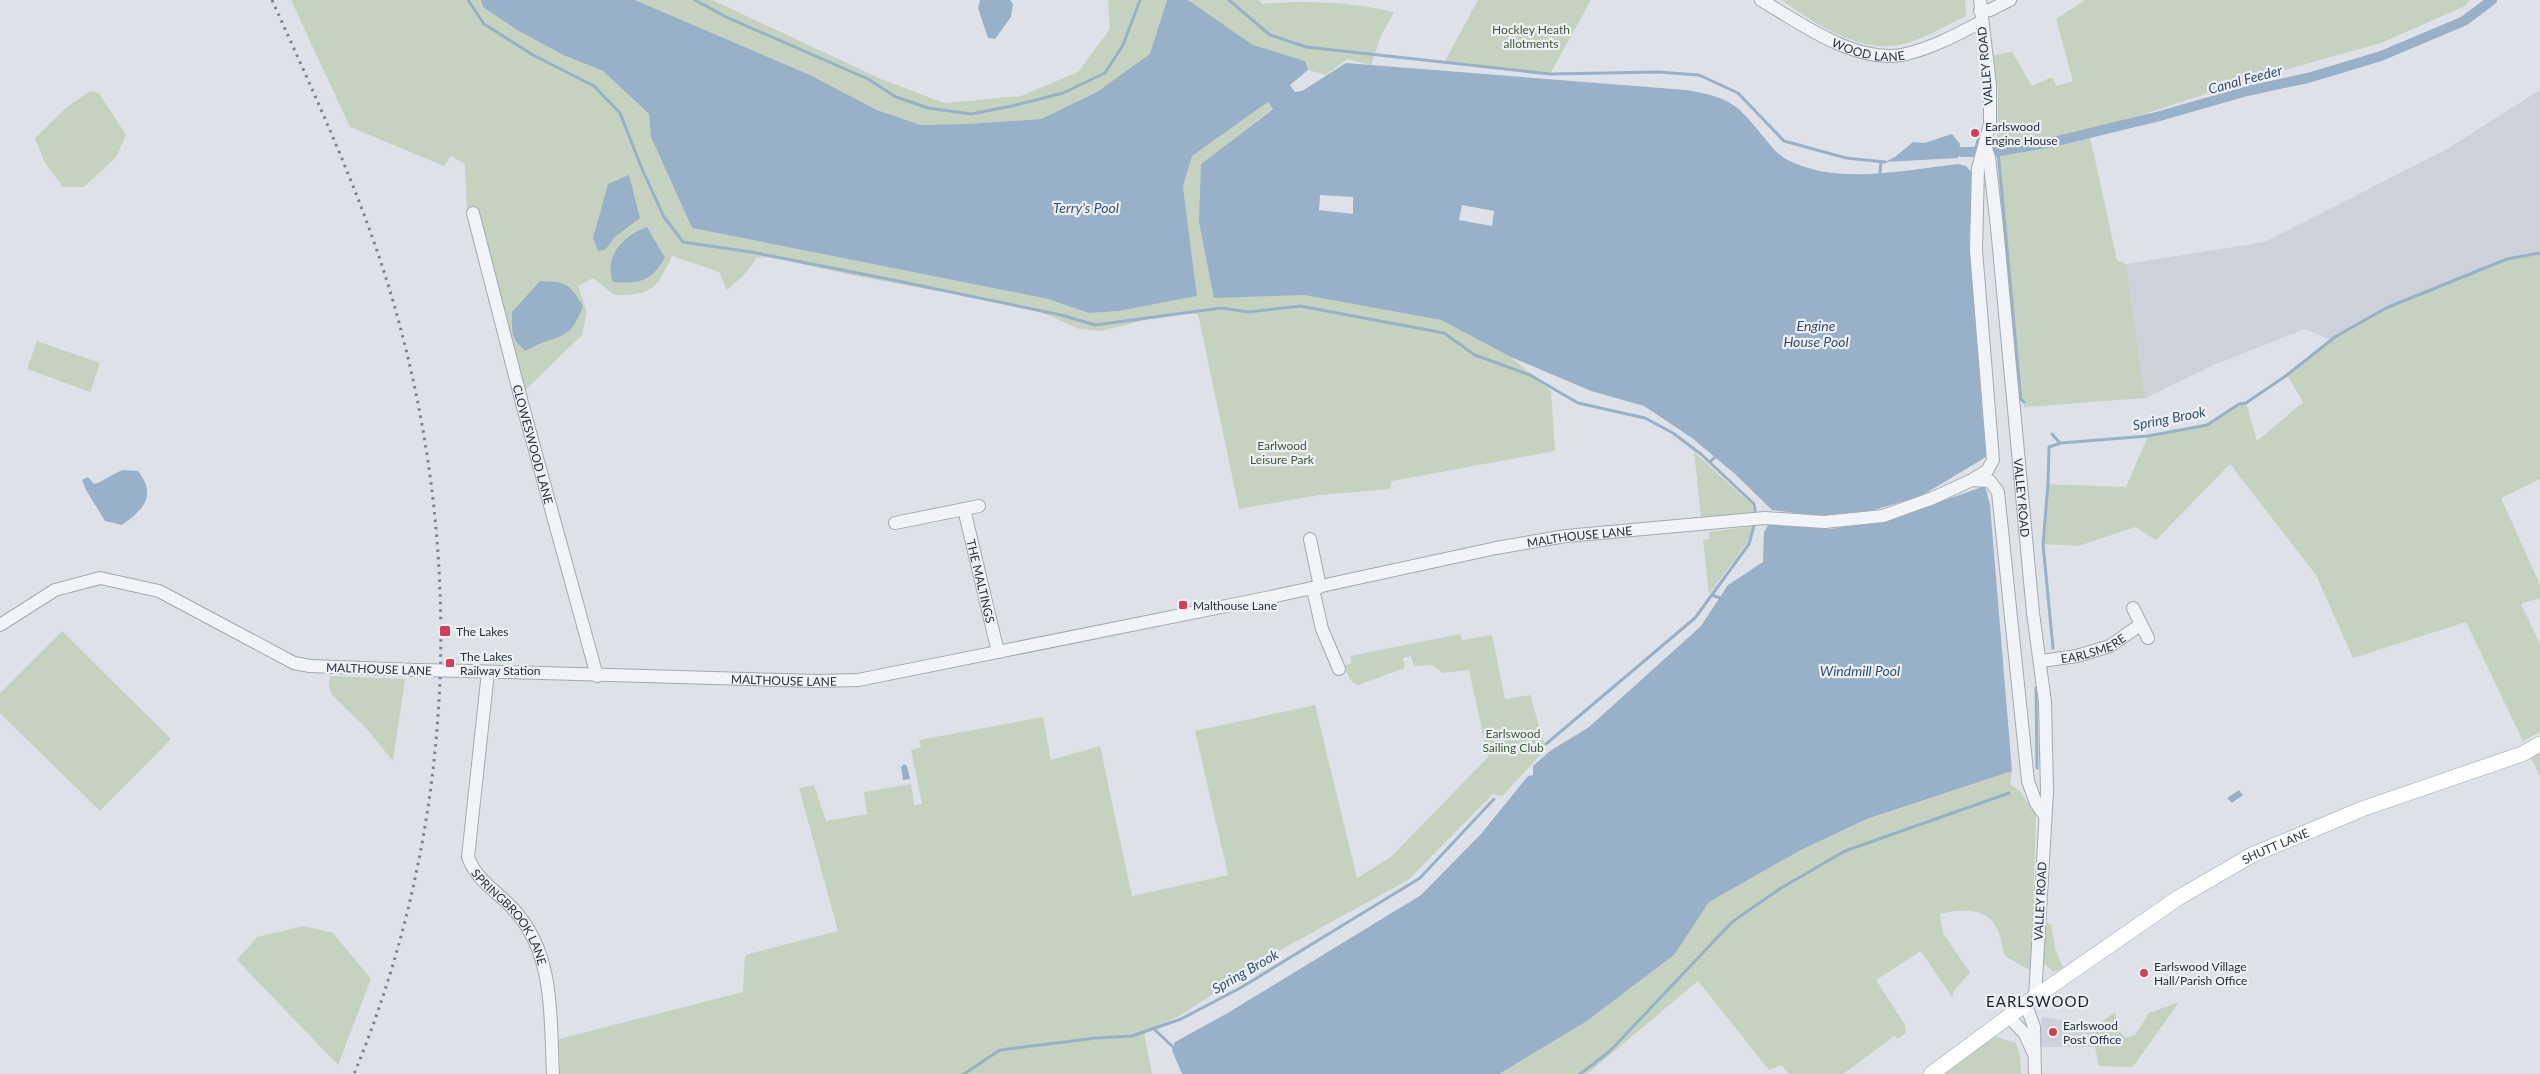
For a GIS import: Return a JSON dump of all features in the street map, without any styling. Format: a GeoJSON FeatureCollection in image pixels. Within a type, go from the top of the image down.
{"type":"FeatureCollection","features":[{"type":"Feature","properties":{"kind":"main road","name":"SHUTT LANE"},"geometry":{"type":"LineString","coordinates":[[1931,1074],[2178,898],[2252,855],[2362,809],[2522,754],[2540,744]]}},
{"type":"Feature","properties":{"kind":"street","name":"WOOD LANE"},"geometry":{"type":"LineString","coordinates":[[1761,0],[1837,43],[1852,49],[1878,55],[1905,55],[1919,50],[1980,11],[1990,10],[2010,0]]}},
{"type":"Feature","properties":{"kind":"street","name":"VALLEY ROAD"},"geometry":{"type":"LineString","coordinates":[[1980,11],[1990,85],[1990,124],[1985,146],[1989,158],[1997,227],[2030,584],[2041,661],[2047,750],[2045,816],[2031,1001]]}},
{"type":"Feature","properties":{"kind":"street","name":"MALTHOUSE LANE"},"geometry":{"type":"LineString","coordinates":[[0,625],[55,590],[100,578],[159,591],[294,663],[310,666],[597,676],[858,680],[1316,588],[1496,548],[1566,536],[1765,518],[1824,522],[1883,516],[1934,498],[1972,480],[1990,467],[1994,450],[1976,250],[1978,168],[1985,146]]}},
{"type":"Feature","properties":{"kind":"street","name":"CLOWESWOOD LANE"},"geometry":{"type":"LineString","coordinates":[[473,213],[522,403],[597,676]]}},
{"type":"Feature","properties":{"kind":"street"},"geometry":{"type":"LineString","coordinates":[[1972,480],[1990,481],[1998,492],[2028,781],[2036,803],[2045,816]]}},
{"type":"Feature","properties":{"kind":"street"},"geometry":{"type":"LineString","coordinates":[[895,523],[979,506]]}},
{"type":"Feature","properties":{"kind":"street","name":"THE MALTINGS"},"geometry":{"type":"LineString","coordinates":[[964,509],[998,652]]}},
{"type":"Feature","properties":{"kind":"street"},"geometry":{"type":"LineString","coordinates":[[1310,539],[1322,628],[1339,669]]}},
{"type":"Feature","properties":{"kind":"street"},"geometry":{"type":"LineString","coordinates":[[2133,608],[2148,638]]}},
{"type":"Feature","properties":{"kind":"street","name":"EARLSMERE"},"geometry":{"type":"LineString","coordinates":[[2041,661],[2077,656],[2110,646],[2140,625]]}},
{"type":"Feature","properties":{"kind":"street","name":"SPRINGBROOK LANE"},"geometry":{"type":"LineString","coordinates":[[488,672],[468,857],[482,881],[516,912],[530,932],[541,954],[548,980],[552,1074]]}},
{"type":"Feature","properties":{"kind":"street"},"geometry":{"type":"LineString","coordinates":[[2031,1001],[2034,1027],[2035,1074]]}},
{"type":"Feature","properties":{"kind":"street"},"geometry":{"type":"LineString","coordinates":[[2009,1017],[2025,1034],[2035,1057]]}},
{"type":"Feature","properties":{"kind":"shaded area"},"geometry":{"type":"Polygon","coordinates":[[[2540,90],[2540,253],[2507,259],[2386,308],[2335,337],[2328,339],[2305,329],[2216,364],[2145,398],[2126,264],[2265,242],[2447,149],[2540,90]]]}},
{"type":"Feature","properties":{"kind":"shaded area"},"geometry":{"type":"Polygon","coordinates":[[[2042,1017],[2097,1025],[2095,1047],[2039,1047],[2042,1017]]]}},
{"type":"Feature","properties":{"kind":"green space","name":"Earlwood Leisure Park"},"geometry":{"type":"Polygon","coordinates":[[[291,0],[481,0],[483,7],[517,30],[563,55],[603,71],[649,114],[651,137],[692,228],[1048,299],[1089,313],[1119,311],[1197,296],[1183,186],[1192,156],[1268,102],[1273,108],[1201,164],[1214,297],[1304,295],[1441,320],[1511,357],[1551,391],[1555,451],[1392,481],[1390,489],[1319,495],[1239,509],[1198,314],[1187,313],[1145,320],[1102,331],[1079,329],[1034,309],[856,276],[775,258],[757,257],[746,273],[727,290],[719,272],[672,256],[657,283],[645,292],[614,295],[593,278],[578,286],[587,312],[582,335],[523,392],[478,215],[467,215],[465,164],[451,156],[444,166],[350,127],[291,0]]]}},
{"type":"Feature","properties":{"kind":"green space"},"geometry":{"type":"Polygon","coordinates":[[[635,0],[712,0],[881,79],[944,103],[1021,96],[1078,72],[1110,29],[1108,0],[1167,0],[1151,54],[1097,92],[1041,119],[921,125],[877,110],[810,75],[635,0]]]}},
{"type":"Feature","properties":{"kind":"green space"},"geometry":{"type":"Polygon","coordinates":[[[1188,0],[1259,0],[1262,4],[1328,3],[1394,12],[1381,36],[1371,65],[1347,59],[1326,75],[1308,70],[1304,61],[1253,45],[1188,0]]]}},
{"type":"Feature","properties":{"kind":"green space","name":"Hockley Heath allotments"},"geometry":{"type":"Polygon","coordinates":[[[1478,0],[1591,0],[1550,74],[1445,61],[1478,0]]]}},
{"type":"Feature","properties":{"kind":"green space"},"geometry":{"type":"Polygon","coordinates":[[[1782,0],[1965,0],[1966,16],[1910,42],[1893,46],[1876,46],[1842,36],[1810,19],[1782,0]]]}},
{"type":"Feature","properties":{"kind":"green space"},"geometry":{"type":"Polygon","coordinates":[[[2085,0],[2470,0],[2465,6],[2381,43],[2255,78],[2089,132],[2117,260],[2126,264],[2145,398],[2024,407],[1997,152],[1998,91],[1991,56],[2012,52],[2032,86],[2052,77],[2057,86],[2073,81],[2056,19],[2085,0]]]}},
{"type":"Feature","properties":{"kind":"green space"},"geometry":{"type":"Polygon","coordinates":[[[90,91],[99,93],[126,135],[116,157],[84,187],[63,187],[44,161],[35,138],[66,108],[90,91]]]}},
{"type":"Feature","properties":{"kind":"green space"},"geometry":{"type":"Polygon","coordinates":[[[2540,253],[2540,479],[2501,498],[2540,585],[2540,598],[2521,604],[2540,644],[2540,732],[2523,741],[2466,622],[2353,658],[2316,575],[2230,464],[2156,540],[2135,527],[2079,546],[2043,544],[2048,484],[2126,487],[2148,436],[2207,425],[2239,404],[2246,403],[2257,441],[2303,402],[2287,375],[2335,337],[2386,308],[2507,259],[2540,253]]]}},
{"type":"Feature","properties":{"kind":"green space"},"geometry":{"type":"Polygon","coordinates":[[[37,341],[100,363],[90,392],[27,369],[37,341]]]}},
{"type":"Feature","properties":{"kind":"green space"},"geometry":{"type":"Polygon","coordinates":[[[1694,452],[1752,505],[1754,513],[1701,517],[1694,452]]]}},
{"type":"Feature","properties":{"kind":"green space"},"geometry":{"type":"Polygon","coordinates":[[[1754,526],[1747,543],[1709,594],[1703,540],[1710,539],[1709,532],[1754,526]]]}},
{"type":"Feature","properties":{"kind":"green space"},"geometry":{"type":"Polygon","coordinates":[[[62,631],[171,739],[100,811],[0,713],[0,693],[62,631]]]}},
{"type":"Feature","properties":{"kind":"green space","name":"Earlswood Sailing Club"},"geometry":{"type":"Polygon","coordinates":[[[1460,634],[1462,640],[1492,635],[1505,699],[1530,695],[1546,749],[1502,796],[1493,794],[1408,880],[1282,949],[1181,1015],[1144,1032],[1152,1074],[560,1074],[559,1039],[743,992],[745,955],[838,931],[799,788],[814,785],[826,821],[867,814],[864,792],[911,784],[914,805],[922,804],[911,750],[921,747],[919,740],[1043,717],[1051,760],[1100,746],[1132,896],[1228,875],[1195,731],[1315,705],[1357,878],[1391,857],[1488,757],[1469,670],[1443,673],[1433,665],[1414,666],[1411,656],[1403,658],[1405,668],[1358,685],[1352,682],[1343,666],[1352,663],[1350,656],[1460,634]]]}},
{"type":"Feature","properties":{"kind":"green space"},"geometry":{"type":"Polygon","coordinates":[[[330,676],[405,679],[393,761],[366,728],[332,695],[329,687],[330,676]]]}},
{"type":"Feature","properties":{"kind":"green space"},"geometry":{"type":"Polygon","coordinates":[[[2540,753],[2540,776],[2531,758],[2540,753]]]}},
{"type":"Feature","properties":{"kind":"green space"},"geometry":{"type":"Polygon","coordinates":[[[2012,771],[2010,784],[2020,791],[2036,815],[2031,971],[2005,956],[2000,935],[1987,916],[1964,910],[1947,912],[1940,914],[1943,933],[1970,973],[1955,989],[1952,997],[1921,951],[1876,980],[1905,1025],[1906,1033],[1898,1039],[1894,1036],[1843,1074],[1788,1074],[1782,1065],[1769,1070],[1698,981],[1587,1074],[1499,1074],[1587,1021],[1673,956],[1709,902],[1801,850],[1868,819],[2012,771]]]}},
{"type":"Feature","properties":{"kind":"green space"},"geometry":{"type":"Polygon","coordinates":[[[2043,922],[2051,924],[2055,948],[2063,968],[2053,972],[2044,963],[2043,922]]]}},
{"type":"Feature","properties":{"kind":"green space"},"geometry":{"type":"Polygon","coordinates":[[[304,926],[333,933],[371,979],[338,1065],[237,960],[257,937],[304,926]]]}},
{"type":"Feature","properties":{"kind":"green space"},"geometry":{"type":"Polygon","coordinates":[[[2179,1002],[2133,1067],[2099,1066],[2095,1047],[2097,1025],[2115,1012],[2117,1028],[2125,1038],[2135,1035],[2149,1013],[2179,1002]]]}},
{"type":"Feature","properties":{"kind":"green space"},"geometry":{"type":"Polygon","coordinates":[[[1993,1036],[2016,1043],[2020,1055],[2021,1074],[1942,1074],[1993,1036]]]}},
{"type":"Feature","properties":{"kind":"water","name":"Engine House Pool"},"geometry":{"type":"Polygon","coordinates":[[[481,0],[635,0],[810,75],[877,110],[921,125],[1041,119],[1097,92],[1150,54],[1167,0],[1188,0],[1253,45],[1305,61],[1308,70],[1290,85],[1295,92],[1302,91],[1346,63],[1686,90],[1712,95],[1730,103],[1745,115],[1779,154],[1805,167],[1826,172],[1870,174],[1958,164],[1966,166],[1972,173],[1969,243],[1986,457],[1921,496],[1874,510],[1818,516],[1772,510],[1735,474],[1692,438],[1644,406],[1591,391],[1511,357],[1441,320],[1304,295],[1214,298],[1199,222],[1201,164],[1273,109],[1268,102],[1192,156],[1183,186],[1197,296],[1119,311],[1089,313],[1048,299],[692,228],[651,137],[649,114],[603,71],[563,55],[517,30],[483,7],[481,0]],[[1320,195],[1319,210],[1353,214],[1353,197],[1320,195]],[[1462,205],[1459,220],[1492,226],[1494,211],[1462,205]]]}},
{"type":"Feature","properties":{"kind":"water"},"geometry":{"type":"Polygon","coordinates":[[[980,0],[1010,0],[1013,4],[1011,17],[995,39],[988,38],[978,8],[980,0]]]}},
{"type":"Feature","properties":{"kind":"water"},"geometry":{"type":"Polygon","coordinates":[[[1952,134],[1960,144],[1958,158],[1885,162],[1895,157],[1913,142],[1924,143],[1952,134]]]}},
{"type":"Feature","properties":{"kind":"water"},"geometry":{"type":"Polygon","coordinates":[[[629,175],[640,218],[615,237],[605,250],[598,251],[593,238],[608,184],[629,175]]]}},
{"type":"Feature","properties":{"kind":"water"},"geometry":{"type":"Polygon","coordinates":[[[647,227],[665,258],[660,266],[644,280],[637,282],[613,282],[611,264],[613,255],[623,241],[647,227]]]}},
{"type":"Feature","properties":{"kind":"water"},"geometry":{"type":"Polygon","coordinates":[[[540,281],[566,285],[583,306],[573,327],[567,332],[526,351],[517,343],[513,334],[512,312],[540,281]]]}},
{"type":"Feature","properties":{"kind":"water"},"geometry":{"type":"Polygon","coordinates":[[[123,470],[138,471],[147,488],[147,495],[142,507],[122,525],[105,521],[82,480],[88,477],[94,484],[123,470]]]}},
{"type":"Feature","properties":{"kind":"water","name":"Windmill Pool"},"geometry":{"type":"Polygon","coordinates":[[[1985,486],[1990,505],[2012,771],[1867,819],[1801,850],[1709,902],[1674,955],[1587,1021],[1499,1074],[1182,1074],[1172,1050],[1175,1042],[1226,1014],[1421,895],[1481,834],[1528,776],[1533,775],[1533,766],[1550,751],[1589,727],[1701,626],[1728,585],[1763,562],[1764,532],[1769,524],[1831,529],[1893,518],[1985,486]]]}},
{"type":"Feature","properties":{"kind":"water"},"geometry":{"type":"Polygon","coordinates":[[[904,764],[907,766],[910,779],[903,780],[901,767],[904,764]]]}},
{"type":"Feature","properties":{"kind":"water"},"geometry":{"type":"Polygon","coordinates":[[[2239,790],[2243,795],[2232,803],[2227,798],[2239,790]]]}},
{"type":"Feature","properties":{"kind":"waterway"},"geometry":{"type":"LineString","coordinates":[[468,0],[484,24],[533,55],[594,86],[620,113],[642,169],[664,217],[683,242],[751,252],[898,281],[1061,315],[1095,325],[1221,308],[1249,312],[1300,306],[1444,333],[1475,355],[1530,375],[1578,403],[1645,418],[1673,433],[1702,455],[1754,504],[1756,516]]}},
{"type":"Feature","properties":{"kind":"waterway"},"geometry":{"type":"LineString","coordinates":[[695,0],[726,17],[868,79],[896,97],[928,108],[971,114],[1063,93],[1105,73],[1123,45],[1140,0]]}},
{"type":"Feature","properties":{"kind":"waterway"},"geometry":{"type":"LineString","coordinates":[[1229,0],[1270,35],[1306,47],[1550,74],[1658,72],[1699,75],[1738,93],[1784,141],[1846,158],[1885,162]]}},
{"type":"Feature","properties":{"kind":"waterway","name":"Canal Feeder"},"geometry":{"type":"LineString","coordinates":[[1993,152],[2053,142],[2160,116],[2247,91],[2308,78],[2381,56],[2464,21],[2492,0]]}},
{"type":"Feature","properties":{"kind":"waterway"},"geometry":{"type":"LineString","coordinates":[[1975,152],[1978,140]]}},
{"type":"Feature","properties":{"kind":"waterway","name":"Canal Feeder"},"geometry":{"type":"LineString","coordinates":[[1961,152],[1978,152]]}},
{"type":"Feature","properties":{"kind":"waterway"},"geometry":{"type":"LineString","coordinates":[[1998,152],[2021,399],[2024,402]]}},
{"type":"Feature","properties":{"kind":"waterway"},"geometry":{"type":"LineString","coordinates":[[1880,172],[1881,162]]}},
{"type":"Feature","properties":{"kind":"waterway","name":"Spring Brook"},"geometry":{"type":"LineString","coordinates":[[2053,648],[2043,544],[2049,447],[2061,443],[2148,436],[2207,425],[2239,404],[2246,403],[2287,375],[2335,337],[2386,308],[2507,259],[2540,253]]}},
{"type":"Feature","properties":{"kind":"waterway"},"geometry":{"type":"LineString","coordinates":[[2052,434],[2060,443]]}},
{"type":"Feature","properties":{"kind":"waterway"},"geometry":{"type":"LineString","coordinates":[[1710,462],[1715,457]]}},
{"type":"Feature","properties":{"kind":"waterway"},"geometry":{"type":"LineString","coordinates":[[1546,744],[1695,618],[1749,544],[1755,522]]}},
{"type":"Feature","properties":{"kind":"waterway"},"geometry":{"type":"LineString","coordinates":[[1712,595],[1720,598]]}},
{"type":"Feature","properties":{"kind":"waterway"},"geometry":{"type":"LineString","coordinates":[[2036,688],[2037,768]]}},
{"type":"Feature","properties":{"kind":"waterway"},"geometry":{"type":"LineString","coordinates":[[1580,1074],[1610,1051],[1732,922],[1781,888],[1845,851],[2009,793]]}},
{"type":"Feature","properties":{"kind":"waterway","name":"Spring Brook"},"geometry":{"type":"LineString","coordinates":[[964,1074],[1000,1050],[1096,1038],[1132,1036],[1181,1019],[1242,987],[1420,878],[1494,799]]}},
{"type":"Feature","properties":{"kind":"waterway"},"geometry":{"type":"LineString","coordinates":[[1154,1029],[1173,1047]]}},
{"type":"Feature","properties":{"kind":"railway"},"geometry":{"type":"LineString","coordinates":[[272,0],[322,111],[353,186],[368,224],[393,301],[417,397],[432,495],[440,593],[440,691],[431,789],[414,885],[388,981],[354,1074]]}},
{"type":"Feature","properties":{"kind":"place","name":"Earlswood Engine House"},"geometry":{"type":"Point","coordinates":[1975,133]}},
{"type":"Feature","properties":{"kind":"place","name":"Malthouse Lane"},"geometry":{"type":"Point","coordinates":[1183,605]}},
{"type":"Feature","properties":{"kind":"place","name":"The Lakes"},"geometry":{"type":"Point","coordinates":[445,631]}},
{"type":"Feature","properties":{"kind":"place","name":"The Lakes Railway Station"},"geometry":{"type":"Point","coordinates":[450,663]}},
{"type":"Feature","properties":{"kind":"place","name":"Earlswood Village Hall/Parish Office"},"geometry":{"type":"Point","coordinates":[2144,973]}},
{"type":"Feature","properties":{"kind":"place","name":"Earlswood Post Office"},"geometry":{"type":"Point","coordinates":[2053,1032]}},
{"type":"Feature","properties":{"kind":"district","name":"EARLSWOOD"},"geometry":{"type":"Point","coordinates":[2038,1001]}},
{"type":"Feature","properties":{"kind":"water label","name":"Terry's Pool"},"geometry":{"type":"Point","coordinates":[1086,207]}}]}
